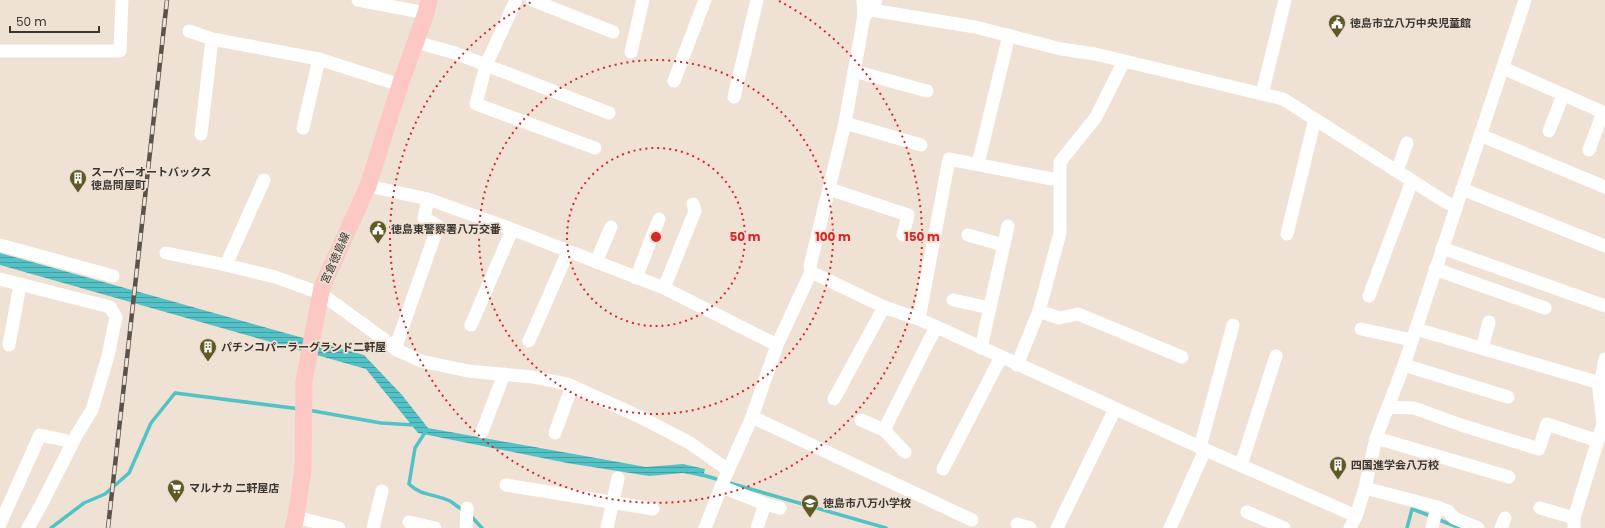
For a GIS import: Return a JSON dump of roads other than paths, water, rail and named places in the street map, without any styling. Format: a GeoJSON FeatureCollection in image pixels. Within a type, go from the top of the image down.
{"type":"FeatureCollection","features":[{"type":"Feature","properties":{"kind":"main road","name":"宮倉徳島線"},"geometry":{"type":"LineString","coordinates":[[294,523],[302,468],[304,381],[320,292],[368,186],[400,85],[428,6]]}},
{"type":"Feature","properties":{"kind":"street"},"geometry":{"type":"LineString","coordinates":[[0,51],[120,51],[122,0]]}},
{"type":"Feature","properties":{"kind":"street"},"geometry":{"type":"LineString","coordinates":[[358,0],[428,6]]}},
{"type":"Feature","properties":{"kind":"street"},"geometry":{"type":"LineString","coordinates":[[516,0],[486,64],[476,104],[595,148]]}},
{"type":"Feature","properties":{"kind":"street"},"geometry":{"type":"LineString","coordinates":[[532,0],[613,32]]}},
{"type":"Feature","properties":{"kind":"street"},"geometry":{"type":"LineString","coordinates":[[631,52],[643,0]]}},
{"type":"Feature","properties":{"kind":"street"},"geometry":{"type":"LineString","coordinates":[[674,81],[705,0]]}},
{"type":"Feature","properties":{"kind":"street"},"geometry":{"type":"LineString","coordinates":[[734,97],[757,0]]}},
{"type":"Feature","properties":{"kind":"street"},"geometry":{"type":"LineString","coordinates":[[1262,94],[1285,0]]}},
{"type":"Feature","properties":{"kind":"street"},"geometry":{"type":"LineString","coordinates":[[1350,528],[1356,516],[1365,488],[1376,438],[1404,365],[1525,0]]}},
{"type":"Feature","properties":{"kind":"street"},"geometry":{"type":"LineString","coordinates":[[705,528],[728,470],[752,417],[777,345],[811,272],[810,266],[845,123],[854,71],[868,7],[975,27],[1061,49],[1095,54],[1284,99],[1412,181],[1456,207]]}},
{"type":"Feature","properties":{"kind":"street"},"geometry":{"type":"LineString","coordinates":[[189,31],[212,39],[319,59],[400,85]]}},
{"type":"Feature","properties":{"kind":"street"},"geometry":{"type":"LineString","coordinates":[[978,164],[1009,35]]}},
{"type":"Feature","properties":{"kind":"street"},"geometry":{"type":"LineString","coordinates":[[201,134],[212,39]]}},
{"type":"Feature","properties":{"kind":"street"},"geometry":{"type":"LineString","coordinates":[[416,42],[486,64],[609,113]]}},
{"type":"Feature","properties":{"kind":"street"},"geometry":{"type":"LineString","coordinates":[[303,128],[319,59]]}},
{"type":"Feature","properties":{"kind":"street"},"geometry":{"type":"LineString","coordinates":[[1018,365],[1039,311],[1060,233],[1060,162],[1096,117],[1124,62]]}},
{"type":"Feature","properties":{"kind":"street"},"geometry":{"type":"LineString","coordinates":[[1503,68],[1604,112],[1589,150]]}},
{"type":"Feature","properties":{"kind":"street"},"geometry":{"type":"LineString","coordinates":[[854,71],[927,91]]}},
{"type":"Feature","properties":{"kind":"street"},"geometry":{"type":"LineString","coordinates":[[1549,131],[1563,94]]}},
{"type":"Feature","properties":{"kind":"street"},"geometry":{"type":"LineString","coordinates":[[1287,234],[1315,119]]}},
{"type":"Feature","properties":{"kind":"street"},"geometry":{"type":"LineString","coordinates":[[845,123],[921,145]]}},
{"type":"Feature","properties":{"kind":"street"},"geometry":{"type":"LineString","coordinates":[[1480,135],[1605,187]]}},
{"type":"Feature","properties":{"kind":"street"},"geometry":{"type":"LineString","coordinates":[[1397,171],[1408,143]]}},
{"type":"Feature","properties":{"kind":"street"},"geometry":{"type":"LineString","coordinates":[[920,320],[949,159],[1052,179]]}},
{"type":"Feature","properties":{"kind":"street"},"geometry":{"type":"LineString","coordinates":[[226,265],[264,180]]}},
{"type":"Feature","properties":{"kind":"street"},"geometry":{"type":"LineString","coordinates":[[1369,296],[1412,181]]}},
{"type":"Feature","properties":{"kind":"street"},"geometry":{"type":"LineString","coordinates":[[368,186],[428,199],[664,288],[777,345]]}},
{"type":"Feature","properties":{"kind":"street"},"geometry":{"type":"LineString","coordinates":[[829,189],[908,215],[903,235]]}},
{"type":"Feature","properties":{"kind":"street"},"geometry":{"type":"LineString","coordinates":[[1462,190],[1605,246]]}},
{"type":"Feature","properties":{"kind":"street"},"geometry":{"type":"LineString","coordinates":[[395,350],[438,226],[424,218],[428,199]]}},
{"type":"Feature","properties":{"kind":"street"},"geometry":{"type":"LineString","coordinates":[[664,288],[695,211],[693,204]]}},
{"type":"Feature","properties":{"kind":"street"},"geometry":{"type":"LineString","coordinates":[[636,278],[659,219]]}},
{"type":"Feature","properties":{"kind":"street"},"geometry":{"type":"LineString","coordinates":[[981,348],[1008,226]]}},
{"type":"Feature","properties":{"kind":"street"},"geometry":{"type":"LineString","coordinates":[[596,262],[611,227]]}},
{"type":"Feature","properties":{"kind":"street"},"geometry":{"type":"LineString","coordinates":[[471,325],[512,230]]}},
{"type":"Feature","properties":{"kind":"street"},"geometry":{"type":"LineString","coordinates":[[968,235],[1004,245]]}},
{"type":"Feature","properties":{"kind":"street"},"geometry":{"type":"LineString","coordinates":[[0,245],[113,276]]}},
{"type":"Feature","properties":{"kind":"street"},"geometry":{"type":"LineString","coordinates":[[1442,248],[1605,306]]}},
{"type":"Feature","properties":{"kind":"street"},"geometry":{"type":"LineString","coordinates":[[529,341],[568,252]]}},
{"type":"Feature","properties":{"kind":"street"},"geometry":{"type":"LineString","coordinates":[[166,253],[275,277],[320,292],[389,343],[395,350],[421,361],[468,370],[533,377],[567,384],[640,417],[690,443],[728,470]]}},
{"type":"Feature","properties":{"kind":"street"},"geometry":{"type":"LineString","coordinates":[[1435,269],[1546,308]]}},
{"type":"Feature","properties":{"kind":"street"},"geometry":{"type":"LineString","coordinates":[[811,272],[884,307],[936,327],[1202,449],[1356,516]]}},
{"type":"Feature","properties":{"kind":"street"},"geometry":{"type":"LineString","coordinates":[[0,279],[110,306],[116,317],[108,356],[92,410],[77,434],[42,505],[28,528]]}},
{"type":"Feature","properties":{"kind":"street"},"geometry":{"type":"LineString","coordinates":[[9,345],[20,285]]}},
{"type":"Feature","properties":{"kind":"street"},"geometry":{"type":"LineString","coordinates":[[953,300],[990,308]]}},
{"type":"Feature","properties":{"kind":"street"},"geometry":{"type":"LineString","coordinates":[[834,399],[884,307]]}},
{"type":"Feature","properties":{"kind":"street"},"geometry":{"type":"LineString","coordinates":[[1039,311],[1059,318],[1078,314],[1182,357]]}},
{"type":"Feature","properties":{"kind":"street"},"geometry":{"type":"LineString","coordinates":[[1482,348],[1489,322]]}},
{"type":"Feature","properties":{"kind":"street"},"geometry":{"type":"LineString","coordinates":[[1170,528],[1202,449],[1233,325]]}},
{"type":"Feature","properties":{"kind":"street"},"geometry":{"type":"LineString","coordinates":[[884,430],[936,327]]}},
{"type":"Feature","properties":{"kind":"street"},"geometry":{"type":"LineString","coordinates":[[1361,329],[1414,334],[1482,348],[1600,383]]}},
{"type":"Feature","properties":{"kind":"street"},"geometry":{"type":"LineString","coordinates":[[1241,465],[1276,356]]}},
{"type":"Feature","properties":{"kind":"street"},"geometry":{"type":"LineString","coordinates":[[943,469],[1001,357]]}},
{"type":"Feature","properties":{"kind":"street"},"geometry":{"type":"LineString","coordinates":[[1540,508],[1574,523],[1603,424],[1599,390],[1605,359]]}},
{"type":"Feature","properties":{"kind":"street"},"geometry":{"type":"LineString","coordinates":[[1404,365],[1508,397]]}},
{"type":"Feature","properties":{"kind":"street"},"geometry":{"type":"LineString","coordinates":[[482,432],[504,374]]}},
{"type":"Feature","properties":{"kind":"street"},"geometry":{"type":"LineString","coordinates":[[555,433],[572,386]]}},
{"type":"Feature","properties":{"kind":"street"},"geometry":{"type":"LineString","coordinates":[[1388,407],[1414,408],[1461,425],[1539,449],[1547,424],[1598,441]]}},
{"type":"Feature","properties":{"kind":"street"},"geometry":{"type":"LineString","coordinates":[[1057,528],[1115,409]]}},
{"type":"Feature","properties":{"kind":"street"},"geometry":{"type":"LineString","coordinates":[[752,417],[972,520]]}},
{"type":"Feature","properties":{"kind":"street"},"geometry":{"type":"LineString","coordinates":[[861,420],[884,430],[905,452]]}},
{"type":"Feature","properties":{"kind":"street"},"geometry":{"type":"LineString","coordinates":[[0,524],[40,434],[64,440]]}},
{"type":"Feature","properties":{"kind":"street"},"geometry":{"type":"LineString","coordinates":[[1376,438],[1509,477]]}},
{"type":"Feature","properties":{"kind":"street"},"geometry":{"type":"LineString","coordinates":[[607,528],[618,478]]}},
{"type":"Feature","properties":{"kind":"street"},"geometry":{"type":"LineString","coordinates":[[506,485],[653,509]]}},
{"type":"Feature","properties":{"kind":"street"},"geometry":{"type":"LineString","coordinates":[[722,487],[765,504],[780,508]]}},
{"type":"Feature","properties":{"kind":"street"},"geometry":{"type":"LineString","coordinates":[[1365,488],[1448,510],[1454,518],[1478,528]]}},
{"type":"Feature","properties":{"kind":"street"},"geometry":{"type":"LineString","coordinates":[[372,528],[382,491]]}},
{"type":"Feature","properties":{"kind":"street"},"geometry":{"type":"LineString","coordinates":[[757,528],[765,504]]}},
{"type":"Feature","properties":{"kind":"street"},"geometry":{"type":"LineString","coordinates":[[1432,528],[1437,507]]}},
{"type":"Feature","properties":{"kind":"street"},"geometry":{"type":"LineString","coordinates":[[466,528],[467,508]]}},
{"type":"Feature","properties":{"kind":"street"},"geometry":{"type":"LineString","coordinates":[[1247,512],[1284,528]]}},
{"type":"Feature","properties":{"kind":"street"},"geometry":{"type":"LineString","coordinates":[[409,522],[435,528]]}},
{"type":"Feature","properties":{"kind":"street"},"geometry":{"type":"LineString","coordinates":[[294,523],[339,528]]}},
{"type":"Feature","properties":{"kind":"street"},"geometry":{"type":"LineString","coordinates":[[1017,524],[1030,528]]}},
{"type":"Feature","properties":{"kind":"water"},"geometry":{"type":"Polygon","coordinates":[[[0,253],[364,355],[402,395],[428,428],[646,467],[683,464],[705,469],[703,477],[683,473],[649,476],[567,463],[418,433],[366,369],[0,265],[0,253]]]}},
{"type":"Feature","properties":{"kind":"waterway"},"geometry":{"type":"LineString","coordinates":[[51,528],[84,503],[105,494],[129,473],[151,423],[175,393],[300,409]]}},
{"type":"Feature","properties":{"kind":"waterway"},"geometry":{"type":"LineString","coordinates":[[308,410],[381,423],[415,425]]}},
{"type":"Feature","properties":{"kind":"waterway"},"geometry":{"type":"LineString","coordinates":[[426,431],[415,448],[409,484],[418,491],[450,501],[464,511]]}},
{"type":"Feature","properties":{"kind":"waterway"},"geometry":{"type":"LineString","coordinates":[[699,474],[720,480]]}},
{"type":"Feature","properties":{"kind":"waterway"},"geometry":{"type":"LineString","coordinates":[[726,482],[886,528]]}},
{"type":"Feature","properties":{"kind":"waterway"},"geometry":{"type":"LineString","coordinates":[[1407,528],[1412,509],[1431,516]]}},
{"type":"Feature","properties":{"kind":"waterway"},"geometry":{"type":"LineString","coordinates":[[470,515],[482,528]]}},
{"type":"Feature","properties":{"kind":"waterway"},"geometry":{"type":"LineString","coordinates":[[1437,519],[1460,528]]}},
{"type":"Feature","properties":{"kind":"railway"},"geometry":{"type":"LineString","coordinates":[[108,528],[167,0]]}},
{"type":"Feature","properties":{"kind":"place","name":"徳島市立八万中央児童館"},"geometry":{"type":"Point","coordinates":[1337,38]}},
{"type":"Feature","properties":{"kind":"place","name":"スーパーオートバックス 徳島問屋町"},"geometry":{"type":"Point","coordinates":[78,193]}},
{"type":"Feature","properties":{"kind":"place","name":"徳島東警察署八万交番"},"geometry":{"type":"Point","coordinates":[378,244]}},
{"type":"Feature","properties":{"kind":"place","name":"パチンコパーラーグランド二軒屋"},"geometry":{"type":"Point","coordinates":[208,362]}},
{"type":"Feature","properties":{"kind":"place","name":"四国進学会八万校"},"geometry":{"type":"Point","coordinates":[1338,480]}},
{"type":"Feature","properties":{"kind":"place","name":"マルナカ 二軒屋店"},"geometry":{"type":"Point","coordinates":[176,503]}},
{"type":"Feature","properties":{"kind":"place","name":"徳島市八万小学校"},"geometry":{"type":"Point","coordinates":[810,518]}}]}
